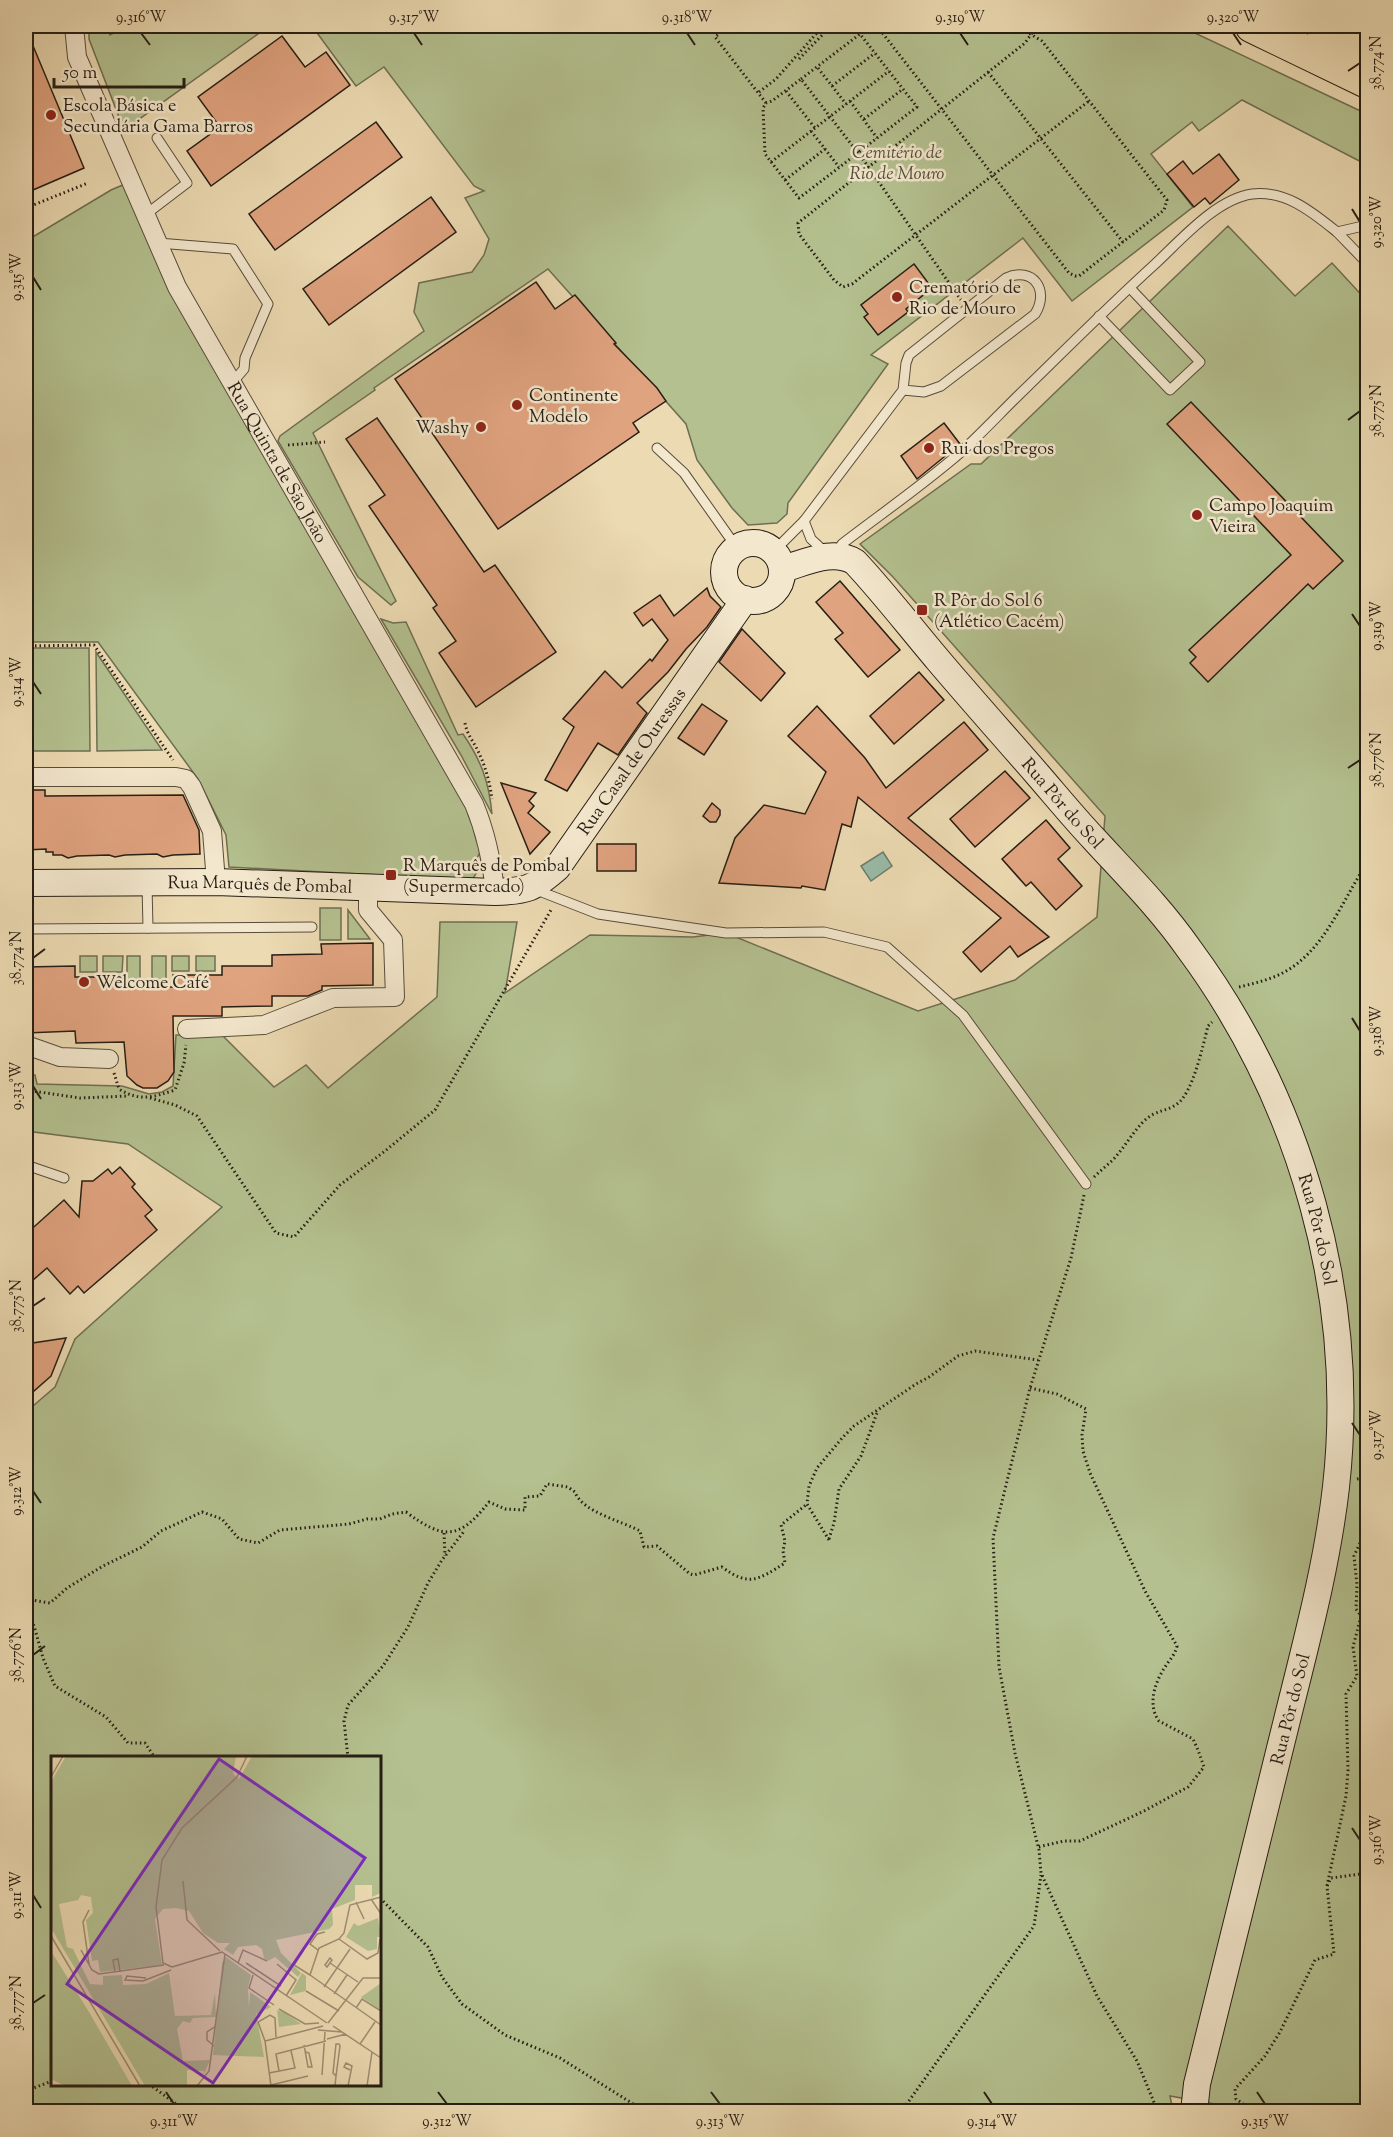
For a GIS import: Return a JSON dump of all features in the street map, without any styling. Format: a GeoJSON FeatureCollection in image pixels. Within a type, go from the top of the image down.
{"type":"FeatureCollection","features":[{"type":"Feature","properties":{"kind":"highway"},"geometry":{"type":"LineString","coordinates":[[1251,26],[1368,82]]}},
{"type":"Feature","properties":{"kind":"highway"},"geometry":{"type":"LineString","coordinates":[[1322,26],[1368,46]]}},
{"type":"Feature","properties":{"kind":"street","name":"Rua Quinta de São João"},"geometry":{"type":"LineString","coordinates":[[74,26],[77,57],[177,287],[474,804],[488,845],[495,892]]}},
{"type":"Feature","properties":{"kind":"street"},"geometry":{"type":"LineString","coordinates":[[754,543],[763,545],[778,560],[781,578],[778,587],[771,594],[754,601],[736,595],[725,580],[726,562],[737,548],[754,543]]}},
{"type":"Feature","properties":{"kind":"street"},"geometry":{"type":"LineString","coordinates":[[778,560],[833,555]]}},
{"type":"Feature","properties":{"kind":"street","name":"Rua Pôr do Sol"},"geometry":{"type":"LineString","coordinates":[[833,555],[850,559],[869,577],[940,663],[1069,811],[1151,899],[1188,947],[1226,1002],[1265,1074],[1303,1168],[1320,1229],[1332,1294],[1338,1356],[1339,1440],[1331,1528],[1324,1567],[1197,2084],[1194,2112]]}},
{"type":"Feature","properties":{"kind":"street","name":"Rua Casal de Ouressas"},"geometry":{"type":"LineString","coordinates":[[531,888],[557,868],[745,599]]}},
{"type":"Feature","properties":{"kind":"street"},"geometry":{"type":"LineString","coordinates":[[26,777],[176,777],[186,779],[212,831],[216,882]]}},
{"type":"Feature","properties":{"kind":"street","name":"Rua Marquês de Pombal"},"geometry":{"type":"LineString","coordinates":[[26,883],[216,882],[495,892]]}},
{"type":"Feature","properties":{"kind":"street"},"geometry":{"type":"LineString","coordinates":[[187,1029],[264,1025],[333,998],[395,997],[393,940],[368,910],[368,888]]}},
{"type":"Feature","properties":{"kind":"street"},"geometry":{"type":"LineString","coordinates":[[495,892],[531,888]]}},
{"type":"Feature","properties":{"kind":"street"},"geometry":{"type":"LineString","coordinates":[[26,1045],[60,1057],[109,1059]]}},
{"type":"Feature","properties":{"kind":"lane"},"geometry":{"type":"LineString","coordinates":[[145,215],[187,183],[157,138]]}},
{"type":"Feature","properties":{"kind":"lane"},"geometry":{"type":"LineString","coordinates":[[804,521],[811,539],[833,555],[842,544],[960,452],[1099,316],[1211,214],[1225,204],[1253,194],[1291,199],[1337,232],[1368,264]]}},
{"type":"Feature","properties":{"kind":"lane"},"geometry":{"type":"LineString","coordinates":[[1337,232],[1363,226],[1368,229]]}},
{"type":"Feature","properties":{"kind":"lane"},"geometry":{"type":"LineString","coordinates":[[157,243],[233,249],[268,304],[245,358],[244,369],[231,384]]}},
{"type":"Feature","properties":{"kind":"lane"},"geometry":{"type":"LineString","coordinates":[[778,560],[804,521],[903,390],[909,355],[1006,278],[1015,274],[1030,277],[1041,291],[1042,299],[1035,314],[941,386],[924,392],[903,390]]}},
{"type":"Feature","properties":{"kind":"lane"},"geometry":{"type":"LineString","coordinates":[[1099,316],[1170,390],[1178,383],[1200,362],[1130,288]]}},
{"type":"Feature","properties":{"kind":"lane"},"geometry":{"type":"LineString","coordinates":[[657,448],[684,473],[737,548]]}},
{"type":"Feature","properties":{"kind":"lane"},"geometry":{"type":"LineString","coordinates":[[147,882],[148,928]]}},
{"type":"Feature","properties":{"kind":"lane"},"geometry":{"type":"LineString","coordinates":[[531,888],[598,914],[726,933],[824,932],[887,947],[963,1015],[1086,1184]]}},
{"type":"Feature","properties":{"kind":"lane"},"geometry":{"type":"LineString","coordinates":[[26,929],[312,927]]}},
{"type":"Feature","properties":{"kind":"lane"},"geometry":{"type":"LineString","coordinates":[[26,1165],[64,1178]]}},
{"type":"Feature","properties":{"kind":"path"},"geometry":{"type":"LineString","coordinates":[[722,26],[725,29],[715,37],[766,103]]}},
{"type":"Feature","properties":{"kind":"path"},"geometry":{"type":"LineString","coordinates":[[759,93],[776,79],[824,26]]}},
{"type":"Feature","properties":{"kind":"path"},"geometry":{"type":"LineString","coordinates":[[799,59],[831,26]]}},
{"type":"Feature","properties":{"kind":"path"},"geometry":{"type":"LineString","coordinates":[[853,26],[860,34],[875,52],[917,107],[799,198],[764,151],[762,113],[766,103],[786,91],[860,34]]}},
{"type":"Feature","properties":{"kind":"path"},"geometry":{"type":"LineString","coordinates":[[876,26],[1071,275],[1079,276],[1164,210],[1167,200],[1042,41],[1017,26]]}},
{"type":"Feature","properties":{"kind":"path"},"geometry":{"type":"LineString","coordinates":[[1032,33],[1025,44],[800,220],[797,226],[799,234],[834,280],[843,287],[852,284],[1089,100]]}},
{"type":"Feature","properties":{"kind":"path"},"geometry":{"type":"LineString","coordinates":[[832,86],[875,52]]}},
{"type":"Feature","properties":{"kind":"path"},"geometry":{"type":"LineString","coordinates":[[817,67],[846,104]]}},
{"type":"Feature","properties":{"kind":"path"},"geometry":{"type":"LineString","coordinates":[[771,162],[889,71]]}},
{"type":"Feature","properties":{"kind":"path"},"geometry":{"type":"LineString","coordinates":[[988,72],[1123,242]]}},
{"type":"Feature","properties":{"kind":"path"},"geometry":{"type":"LineString","coordinates":[[801,79],[858,153],[967,309]]}},
{"type":"Feature","properties":{"kind":"path"},"geometry":{"type":"LineString","coordinates":[[864,119],[903,88]]}},
{"type":"Feature","properties":{"kind":"path"},"geometry":{"type":"LineString","coordinates":[[786,91],[839,167]]}},
{"type":"Feature","properties":{"kind":"path"},"geometry":{"type":"LineString","coordinates":[[850,101],[877,138]]}},
{"type":"Feature","properties":{"kind":"path"},"geometry":{"type":"LineString","coordinates":[[785,180],[825,149]]}},
{"type":"Feature","properties":{"kind":"path"},"geometry":{"type":"LineString","coordinates":[[26,208],[88,183]]}},
{"type":"Feature","properties":{"kind":"path"},"geometry":{"type":"LineString","coordinates":[[278,446],[325,442]]}},
{"type":"Feature","properties":{"kind":"path"},"geometry":{"type":"LineString","coordinates":[[26,646],[94,645],[186,779]]}},
{"type":"Feature","properties":{"kind":"path"},"geometry":{"type":"LineString","coordinates":[[465,723],[466,732],[479,753],[490,782],[492,802]]}},
{"type":"Feature","properties":{"kind":"path"},"geometry":{"type":"LineString","coordinates":[[901,2112],[1034,1926],[1041,1873],[1038,1847],[999,1667],[993,1538],[1030,1388],[1071,1257],[1086,1184],[1118,1155],[1144,1121],[1158,1110],[1171,1107],[1179,1102],[1185,1095],[1199,1062],[1208,1026],[1217,1017],[1233,988],[1271,978],[1288,970],[1318,944],[1368,862]]}},
{"type":"Feature","properties":{"kind":"path"},"geometry":{"type":"LineString","coordinates":[[26,1090],[80,1098],[130,1096],[150,1098],[175,1105],[197,1116],[276,1233],[294,1237],[340,1185],[385,1152],[435,1110],[558,898]]}},
{"type":"Feature","properties":{"kind":"path"},"geometry":{"type":"LineString","coordinates":[[150,1098],[175,1090],[184,1064],[187,1029]]}},
{"type":"Feature","properties":{"kind":"path"},"geometry":{"type":"LineString","coordinates":[[109,1059],[119,1089],[130,1096]]}},
{"type":"Feature","properties":{"kind":"path"},"geometry":{"type":"LineString","coordinates":[[878,1411],[861,1456],[839,1489],[829,1540],[807,1504],[809,1486],[818,1468],[855,1426],[958,1356],[975,1351],[1038,1360]]}},
{"type":"Feature","properties":{"kind":"path"},"geometry":{"type":"LineString","coordinates":[[1030,1388],[1057,1394],[1086,1409],[1082,1435],[1083,1451],[1090,1473],[1145,1591],[1177,1646],[1176,1654],[1160,1675],[1154,1693],[1152,1700],[1155,1716],[1159,1721],[1192,1739],[1204,1767],[1188,1787],[1144,1811],[1080,1841],[1064,1841],[1038,1847]]}},
{"type":"Feature","properties":{"kind":"path"},"geometry":{"type":"LineString","coordinates":[[348,1756],[344,1721],[348,1705],[383,1666],[408,1627],[428,1583],[445,1556],[489,1502],[505,1509],[525,1510],[525,1497],[540,1496],[547,1484],[568,1488],[575,1492],[587,1506],[640,1531],[644,1547],[657,1546],[690,1574],[694,1575],[722,1567],[746,1581],[769,1573],[785,1563],[783,1551],[785,1541],[781,1525],[807,1504]]}},
{"type":"Feature","properties":{"kind":"path"},"geometry":{"type":"LineString","coordinates":[[1255,2112],[1236,2099],[1235,2089],[1265,2056],[1280,2032],[1315,1960],[1334,1954],[1328,1886],[1346,1796],[1348,1770],[1346,1694],[1357,1676],[1353,1647],[1361,1616],[1356,1609],[1357,1585],[1354,1556],[1360,1543],[1368,1510]]}},
{"type":"Feature","properties":{"kind":"path"},"geometry":{"type":"LineString","coordinates":[[26,1599],[50,1602],[67,1588],[103,1566],[142,1547],[161,1531],[202,1512],[222,1519],[239,1539],[258,1543],[280,1530],[349,1524],[406,1512],[423,1525],[444,1533],[466,1528]]}},
{"type":"Feature","properties":{"kind":"path"},"geometry":{"type":"LineString","coordinates":[[444,1533],[445,1556]]}},
{"type":"Feature","properties":{"kind":"path"},"geometry":{"type":"LineString","coordinates":[[26,1608],[55,1686],[106,1717],[128,1743],[145,1743],[154,1756]]}},
{"type":"Feature","properties":{"kind":"path"},"geometry":{"type":"LineString","coordinates":[[1328,1886],[1331,1878],[1368,1872]]}},
{"type":"Feature","properties":{"kind":"path"},"geometry":{"type":"LineString","coordinates":[[1041,1873],[1097,1996],[1137,2061],[1157,2111],[1162,2112]]}},
{"type":"Feature","properties":{"kind":"path"},"geometry":{"type":"LineString","coordinates":[[381,1899],[428,1947],[442,1977],[462,2004],[505,2036],[560,2058],[646,2112]]}},
{"type":"Feature","properties":{"kind":"path"},"geometry":{"type":"LineString","coordinates":[[26,2091],[51,2081]]}},
{"type":"Feature","properties":{"kind":"path"},"geometry":{"type":"LineString","coordinates":[[151,2086],[187,2112]]}},
{"type":"Feature","properties":{"kind":"green space"},"geometry":{"type":"Polygon","coordinates":[[[89,26],[107,26],[110,35],[127,26],[269,26],[124,130],[89,39],[89,26]]]}},
{"type":"Feature","properties":{"kind":"green space","name":"Cemitério de Rio de Mouro"},"geometry":{"type":"Polygon","coordinates":[[[312,26],[1180,26],[1367,114],[1367,165],[1242,100],[1199,131],[1192,122],[1151,154],[1193,207],[1072,301],[1023,238],[871,355],[888,364],[788,503],[787,514],[777,523],[748,525],[732,508],[697,460],[686,424],[548,269],[374,388],[375,390],[313,433],[396,601],[391,605],[358,577],[278,441],[280,436],[424,331],[414,312],[419,283],[472,272],[484,255],[489,239],[465,198],[484,191],[474,186],[384,67],[356,86],[312,26]]]}},
{"type":"Feature","properties":{"kind":"green space"},"geometry":{"type":"Polygon","coordinates":[[[125,184],[474,816],[483,847],[476,860],[477,872],[472,880],[229,867],[226,835],[198,779],[98,642],[26,642],[26,241],[125,184]]]}},
{"type":"Feature","properties":{"kind":"green space"},"geometry":{"type":"Polygon","coordinates":[[[1228,226],[1295,296],[1332,263],[1368,302],[1367,2111],[1234,2111],[1231,2107],[1170,2096],[1173,2111],[26,2111],[26,1412],[55,1387],[75,1339],[222,1207],[128,1144],[26,1131],[26,1075],[35,1075],[37,1084],[122,1086],[149,1094],[162,1092],[173,1086],[176,1035],[222,1035],[274,1087],[306,1065],[328,1088],[437,997],[440,922],[517,922],[505,993],[590,935],[693,937],[726,933],[918,1011],[1015,980],[1097,917],[1105,816],[893,577],[860,544],[971,464],[981,464],[1228,226]]]}},
{"type":"Feature","properties":{"kind":"green space"},"geometry":{"type":"Polygon","coordinates":[[[381,619],[393,623],[406,622],[458,735],[463,734],[475,753],[486,781],[492,814],[461,755],[381,619]]]}},
{"type":"Feature","properties":{"kind":"green space"},"geometry":{"type":"Polygon","coordinates":[[[26,648],[89,648],[90,751],[26,751],[26,648]]]}},
{"type":"Feature","properties":{"kind":"green space"},"geometry":{"type":"Polygon","coordinates":[[[96,652],[162,750],[97,751],[96,652]]]}},
{"type":"Feature","properties":{"kind":"green space"},"geometry":{"type":"Polygon","coordinates":[[[320,908],[341,908],[341,940],[320,940],[320,908]]]}},
{"type":"Feature","properties":{"kind":"green space"},"geometry":{"type":"Polygon","coordinates":[[[348,910],[370,939],[348,939],[348,910]]]}},
{"type":"Feature","properties":{"kind":"green space"},"geometry":{"type":"Polygon","coordinates":[[[80,956],[97,956],[97,972],[80,972],[80,956]]]}},
{"type":"Feature","properties":{"kind":"green space"},"geometry":{"type":"Polygon","coordinates":[[[103,956],[123,956],[122,972],[103,972],[103,956]]]}},
{"type":"Feature","properties":{"kind":"green space"},"geometry":{"type":"Polygon","coordinates":[[[127,956],[140,956],[140,982],[127,982],[127,956]]]}},
{"type":"Feature","properties":{"kind":"green space"},"geometry":{"type":"Polygon","coordinates":[[[152,956],[166,956],[166,982],[152,982],[152,956]]]}},
{"type":"Feature","properties":{"kind":"green space"},"geometry":{"type":"Polygon","coordinates":[[[172,956],[189,956],[189,971],[172,971],[172,956]]]}},
{"type":"Feature","properties":{"kind":"green space"},"geometry":{"type":"Polygon","coordinates":[[[196,956],[215,956],[215,971],[196,971],[196,956]]]}},
{"type":"Feature","properties":{"kind":"shaded area"},"geometry":{"type":"Polygon","coordinates":[[[883,852],[892,866],[871,881],[861,866],[883,852]]]}},
{"type":"Feature","properties":{"kind":"building"},"geometry":{"type":"Polygon","coordinates":[[[26,29],[84,168],[26,193],[26,29]]]}},
{"type":"Feature","properties":{"kind":"building"},"geometry":{"type":"Polygon","coordinates":[[[282,36],[305,67],[326,52],[350,85],[211,186],[187,151],[220,127],[198,97],[282,36]]]}},
{"type":"Feature","properties":{"kind":"building"},"geometry":{"type":"Polygon","coordinates":[[[376,122],[402,157],[275,250],[249,214],[376,122]]]}},
{"type":"Feature","properties":{"kind":"building"},"geometry":{"type":"Polygon","coordinates":[[[1219,154],[1239,180],[1210,204],[1205,198],[1194,207],[1167,174],[1183,161],[1193,174],[1219,154]]]}},
{"type":"Feature","properties":{"kind":"building"},"geometry":{"type":"Polygon","coordinates":[[[431,197],[456,232],[329,325],[303,289],[431,197]]]}},
{"type":"Feature","properties":{"kind":"building","name":"Crematório de Rio de Mouro"},"geometry":{"type":"Polygon","coordinates":[[[914,264],[932,288],[906,309],[908,312],[878,335],[864,317],[868,314],[861,305],[914,264]]]}},
{"type":"Feature","properties":{"kind":"building","name":"Continente Modelo"},"geometry":{"type":"Polygon","coordinates":[[[536,282],[555,309],[575,295],[616,343],[614,344],[657,388],[666,401],[633,423],[639,432],[498,529],[395,379],[536,282]]]}},
{"type":"Feature","properties":{"kind":"building"},"geometry":{"type":"Polygon","coordinates":[[[1191,402],[1343,561],[1313,589],[1308,584],[1208,682],[1190,663],[1196,657],[1189,650],[1291,555],[1167,424],[1191,402]]]}},
{"type":"Feature","properties":{"kind":"building"},"geometry":{"type":"Polygon","coordinates":[[[377,418],[484,572],[495,565],[556,652],[476,707],[439,653],[456,641],[433,608],[437,605],[369,506],[385,495],[346,439],[377,418]]]}},
{"type":"Feature","properties":{"kind":"building","name":"Rui dos Pregos"},"geometry":{"type":"Polygon","coordinates":[[[944,423],[960,444],[917,479],[901,456],[944,423]]]}},
{"type":"Feature","properties":{"kind":"building"},"geometry":{"type":"Polygon","coordinates":[[[840,581],[900,650],[868,677],[835,639],[843,633],[816,602],[840,581]]]}},
{"type":"Feature","properties":{"kind":"building"},"geometry":{"type":"Polygon","coordinates":[[[707,588],[710,596],[721,607],[668,672],[637,703],[647,713],[618,755],[598,743],[567,791],[545,780],[574,727],[563,719],[605,671],[622,688],[650,659],[652,661],[668,640],[652,619],[643,626],[634,613],[660,595],[674,616],[707,588]]]}},
{"type":"Feature","properties":{"kind":"building"},"geometry":{"type":"Polygon","coordinates":[[[742,629],[785,673],[761,701],[719,662],[742,629]]]}},
{"type":"Feature","properties":{"kind":"building"},"geometry":{"type":"Polygon","coordinates":[[[919,672],[944,700],[894,744],[870,716],[919,672]]]}},
{"type":"Feature","properties":{"kind":"building"},"geometry":{"type":"Polygon","coordinates":[[[702,704],[727,721],[704,755],[678,738],[702,704]]]}},
{"type":"Feature","properties":{"kind":"building"},"geometry":{"type":"Polygon","coordinates":[[[817,706],[865,758],[886,788],[964,722],[988,750],[908,818],[1049,937],[1018,957],[1010,946],[981,972],[963,952],[1001,918],[858,797],[851,827],[842,824],[825,890],[802,886],[801,888],[719,883],[735,838],[764,805],[805,814],[826,772],[788,736],[817,706]]]}},
{"type":"Feature","properties":{"kind":"building"},"geometry":{"type":"Polygon","coordinates":[[[1005,771],[1030,798],[975,847],[950,819],[1005,771]]]}},
{"type":"Feature","properties":{"kind":"building"},"geometry":{"type":"Polygon","coordinates":[[[501,783],[536,793],[529,801],[534,806],[528,813],[550,832],[530,854],[501,783]]]}},
{"type":"Feature","properties":{"kind":"building"},"geometry":{"type":"Polygon","coordinates":[[[26,790],[45,790],[45,796],[183,795],[199,830],[200,854],[163,857],[157,854],[68,858],[53,855],[53,852],[46,852],[46,849],[26,850],[26,790]]]}},
{"type":"Feature","properties":{"kind":"building"},"geometry":{"type":"Polygon","coordinates":[[[712,803],[720,810],[716,822],[710,822],[703,816],[712,803]]]}},
{"type":"Feature","properties":{"kind":"building"},"geometry":{"type":"Polygon","coordinates":[[[1046,820],[1070,848],[1058,859],[1082,886],[1056,910],[1031,882],[1026,886],[1002,859],[1046,820]]]}},
{"type":"Feature","properties":{"kind":"building"},"geometry":{"type":"Polygon","coordinates":[[[597,844],[636,844],[636,871],[597,871],[597,844]]]}},
{"type":"Feature","properties":{"kind":"building"},"geometry":{"type":"Polygon","coordinates":[[[373,943],[373,985],[322,986],[322,990],[308,996],[272,996],[272,1006],[222,1007],[222,1016],[173,1016],[174,1072],[168,1081],[157,1088],[143,1088],[127,1076],[124,1042],[76,1043],[75,1031],[26,1033],[26,967],[75,966],[75,977],[124,977],[124,987],[173,987],[173,975],[222,975],[222,966],[272,966],[272,955],[322,954],[321,944],[373,943]]]}},
{"type":"Feature","properties":{"kind":"building"},"geometry":{"type":"Polygon","coordinates":[[[120,1167],[135,1184],[132,1187],[152,1210],[145,1216],[157,1230],[84,1293],[78,1286],[70,1294],[47,1268],[26,1286],[26,1234],[64,1200],[79,1217],[82,1181],[93,1181],[108,1169],[112,1174],[120,1167]]]}},
{"type":"Feature","properties":{"kind":"building"},"geometry":{"type":"Polygon","coordinates":[[[66,1338],[51,1376],[26,1398],[26,1344],[66,1338]]]}},
{"type":"Feature","properties":{"kind":"place","name":"Escola Básica e Secundária Gama Barros"},"geometry":{"type":"Point","coordinates":[51,115]}},
{"type":"Feature","properties":{"kind":"place","name":"Crematório de Rio de Mouro"},"geometry":{"type":"Point","coordinates":[897,297]}},
{"type":"Feature","properties":{"kind":"place","name":"Continente Modelo"},"geometry":{"type":"Point","coordinates":[517,405]}},
{"type":"Feature","properties":{"kind":"place","name":"Washy"},"geometry":{"type":"Point","coordinates":[481,427]}},
{"type":"Feature","properties":{"kind":"place","name":"Rui dos Pregos"},"geometry":{"type":"Point","coordinates":[929,448]}},
{"type":"Feature","properties":{"kind":"place","name":"Campo Joaquim Vieira"},"geometry":{"type":"Point","coordinates":[1197,515]}},
{"type":"Feature","properties":{"kind":"place","name":"R Pôr do Sol 6 (Atlético Cacém)"},"geometry":{"type":"Point","coordinates":[922,610]}},
{"type":"Feature","properties":{"kind":"place","name":"R Marquês de Pombal (Supermercado)"},"geometry":{"type":"Point","coordinates":[391,875]}},
{"type":"Feature","properties":{"kind":"place","name":"Welcome Café"},"geometry":{"type":"Point","coordinates":[84,982]}}]}
